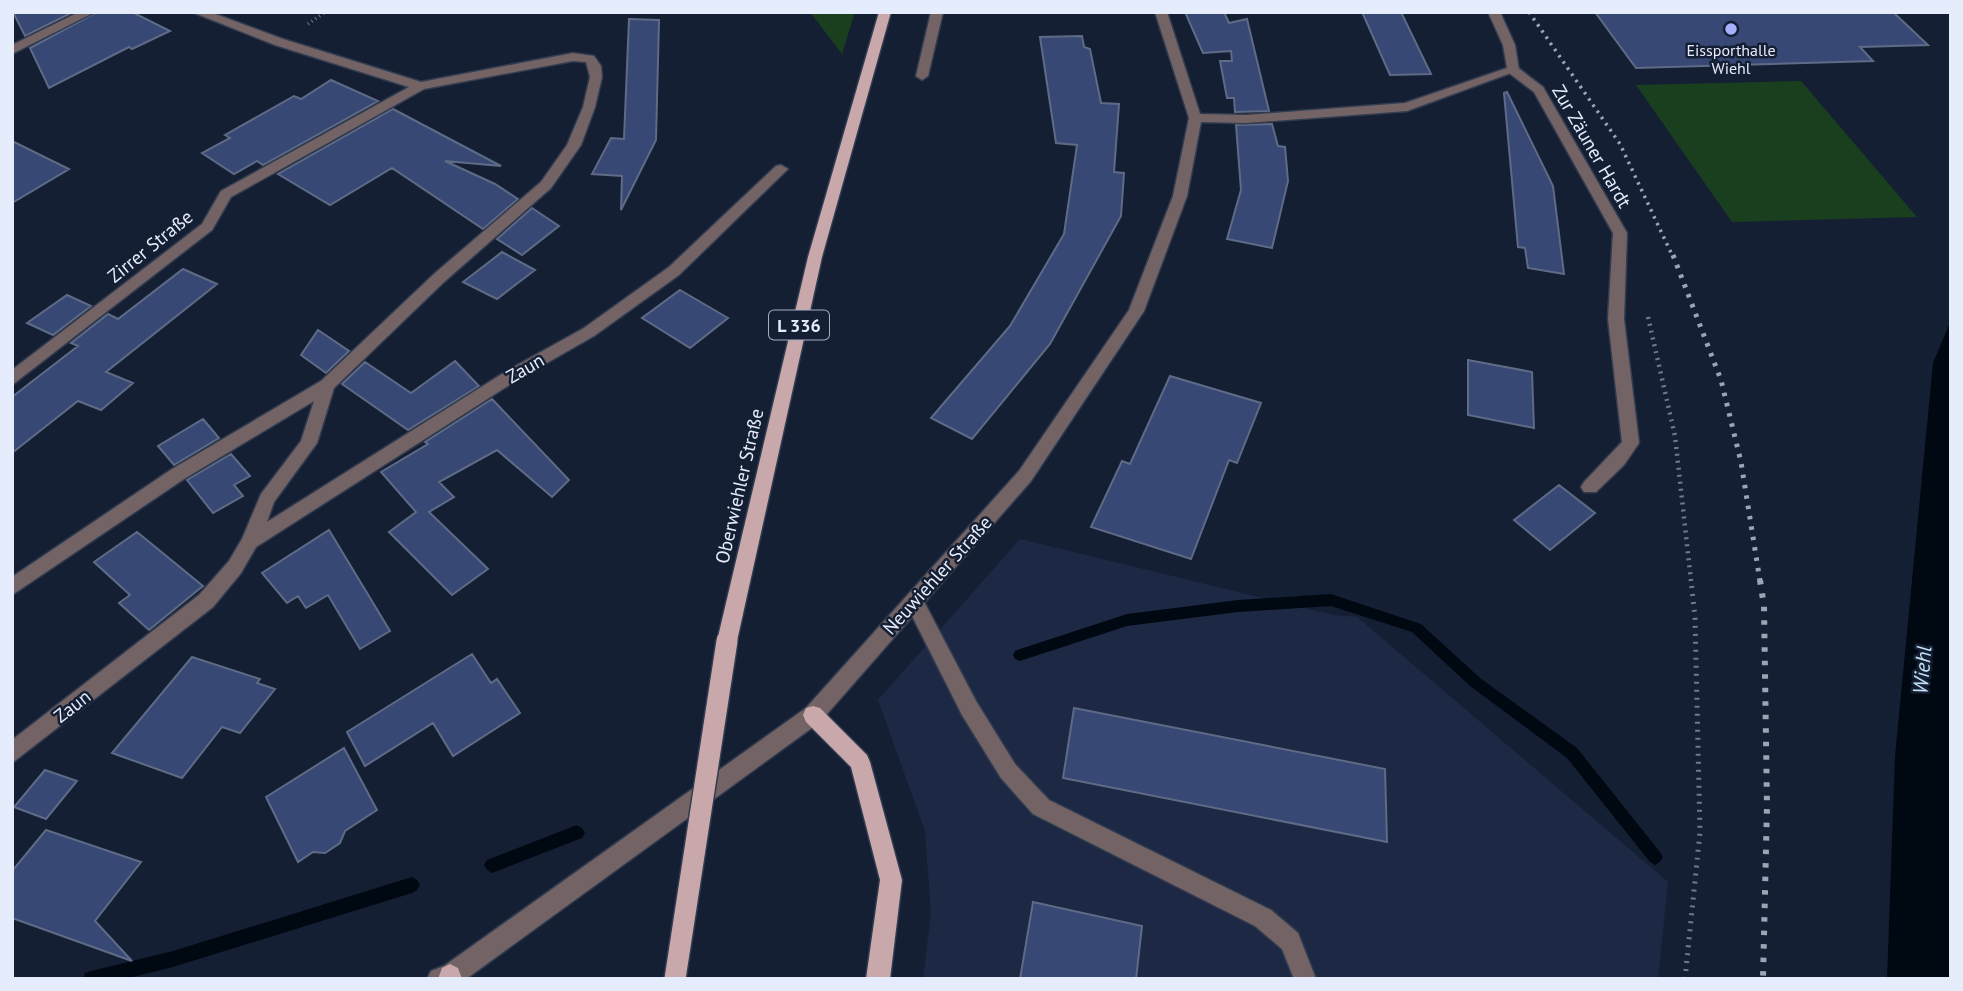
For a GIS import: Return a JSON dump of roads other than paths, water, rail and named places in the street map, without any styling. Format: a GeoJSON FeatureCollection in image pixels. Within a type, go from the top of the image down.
{"type":"FeatureCollection","features":[{"type":"Feature","properties":{"kind":"main road","name":"Oberwiehler Straße"},"geometry":{"type":"LineString","coordinates":[[675,979],[727,641],[814,257],[885,12]]}},
{"type":"Feature","properties":{"kind":"main road"},"geometry":{"type":"LineString","coordinates":[[813,715],[860,762],[891,880],[878,979]]}},
{"type":"Feature","properties":{"kind":"street"},"geometry":{"type":"LineString","coordinates":[[12,50],[89,12]]}},
{"type":"Feature","properties":{"kind":"street","name":"Zirrer Straße"},"geometry":{"type":"LineString","coordinates":[[198,12],[279,42],[420,86]]}},
{"type":"Feature","properties":{"kind":"street"},"geometry":{"type":"LineString","coordinates":[[922,76],[937,12]]}},
{"type":"Feature","properties":{"kind":"street","name":"Neuwiehler Straße"},"geometry":{"type":"LineString","coordinates":[[446,978],[813,715],[1026,476],[1136,312],[1180,195],[1195,118],[1161,12]]}},
{"type":"Feature","properties":{"kind":"street"},"geometry":{"type":"LineString","coordinates":[[1195,118],[1247,119],[1407,107],[1513,70],[1509,45],[1494,12]]}},
{"type":"Feature","properties":{"kind":"street","name":"Zirrer Straße"},"geometry":{"type":"LineString","coordinates":[[12,379],[207,227],[226,194],[420,86],[573,57]]}},
{"type":"Feature","properties":{"kind":"street","name":"Zaun"},"geometry":{"type":"LineString","coordinates":[[12,587],[178,474],[327,385],[439,278],[546,185],[573,145],[589,107],[596,76],[595,65],[590,59],[573,57]]}},
{"type":"Feature","properties":{"kind":"street","name":"Zur Zäuner Hardt"},"geometry":{"type":"LineString","coordinates":[[1513,70],[1539,90],[1620,233],[1616,319],[1631,443],[1590,487]]}},
{"type":"Feature","properties":{"kind":"street","name":"Zaun"},"geometry":{"type":"LineString","coordinates":[[250,542],[510,376],[589,332],[674,271],[781,169]]}},
{"type":"Feature","properties":{"kind":"street","name":"Zaun"},"geometry":{"type":"LineString","coordinates":[[12,753],[206,601],[235,567],[250,542],[267,499],[309,443],[327,385]]}},
{"type":"Feature","properties":{"kind":"street"},"geometry":{"type":"LineString","coordinates":[[914,602],[975,718],[1008,771],[1041,807],[1263,918],[1290,941],[1305,977]]}},
{"type":"Feature","properties":{"kind":"water","name":"Wiehl"},"geometry":{"type":"Polygon","coordinates":[[[1951,320],[1951,979],[1887,979],[1895,756],[1933,363],[1951,320]]]}},
{"type":"Feature","properties":{"kind":"waterway"},"geometry":{"type":"LineString","coordinates":[[1020,655],[1127,620],[1238,606],[1331,600],[1416,628],[1475,682],[1572,753],[1655,857]]}},
{"type":"Feature","properties":{"kind":"waterway"},"geometry":{"type":"LineString","coordinates":[[492,865],[577,833]]}},
{"type":"Feature","properties":{"kind":"waterway"},"geometry":{"type":"LineString","coordinates":[[91,979],[173,959],[412,885]]}},
{"type":"Feature","properties":{"kind":"railway"},"geometry":{"type":"LineString","coordinates":[[1529,12],[1620,144],[1673,257]]}},
{"type":"Feature","properties":{"kind":"railway"},"geometry":{"type":"LineString","coordinates":[[1673,255],[1721,380],[1741,462],[1760,581]]}},
{"type":"Feature","properties":{"kind":"railway"},"geometry":{"type":"LineString","coordinates":[[1760,580],[1764,606],[1767,806],[1763,979]]}},
{"type":"Feature","properties":{"kind":"place","name":"Eissporthalle Wiehl"},"geometry":{"type":"Point","coordinates":[1731,29]}}]}
